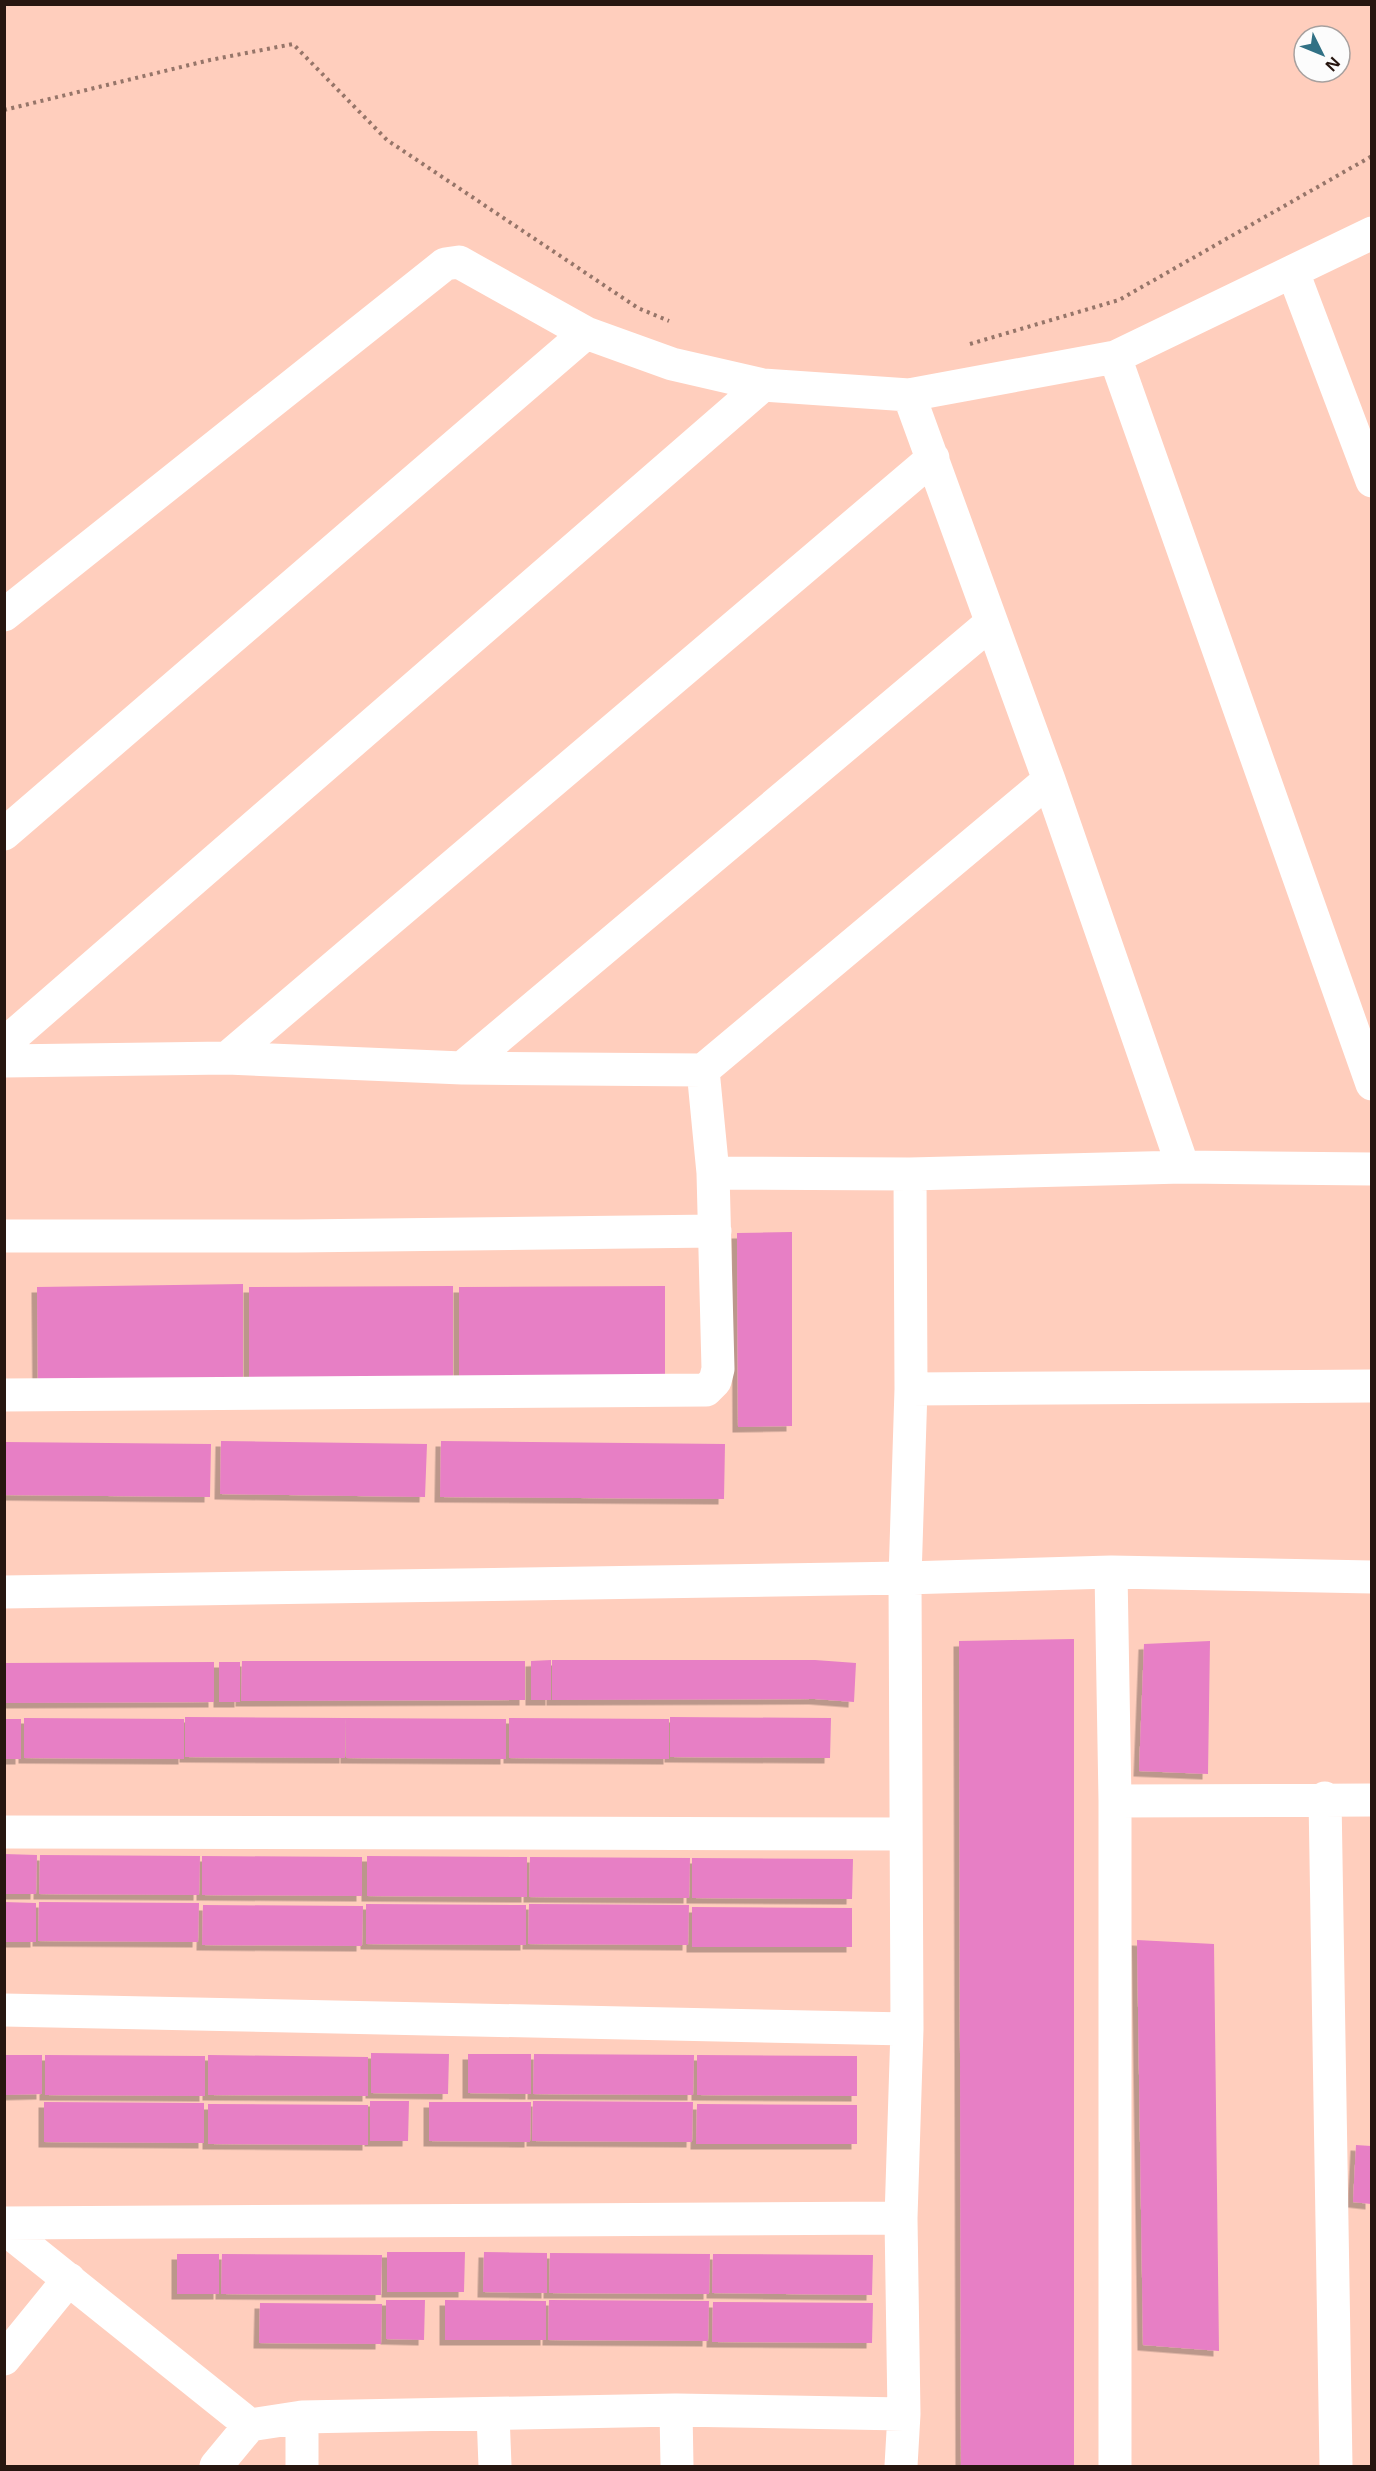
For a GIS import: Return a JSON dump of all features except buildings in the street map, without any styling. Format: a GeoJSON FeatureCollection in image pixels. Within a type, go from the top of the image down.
{"type":"FeatureCollection","features":[{"type":"Feature","properties":{"kind":"street"},"geometry":{"type":"LineString","coordinates":[[4,615],[445,264],[459,262],[586,333],[672,364],[763,385],[909,395],[1115,357],[1371,233]]}},
{"type":"Feature","properties":{"kind":"street"},"geometry":{"type":"LineString","coordinates":[[1293,272],[1371,481]]}},
{"type":"Feature","properties":{"kind":"street"},"geometry":{"type":"LineString","coordinates":[[4,834],[586,333]]}},
{"type":"Feature","properties":{"kind":"street"},"geometry":{"type":"LineString","coordinates":[[1115,357],[1371,1084]]}},
{"type":"Feature","properties":{"kind":"street"},"geometry":{"type":"LineString","coordinates":[[4,1044],[763,385]]}},
{"type":"Feature","properties":{"kind":"street"},"geometry":{"type":"LineString","coordinates":[[909,395],[1049,780],[1183,1167]]}},
{"type":"Feature","properties":{"kind":"street"},"geometry":{"type":"LineString","coordinates":[[227,1059],[933,458]]}},
{"type":"Feature","properties":{"kind":"street"},"geometry":{"type":"LineString","coordinates":[[462,1068],[991,623]]}},
{"type":"Feature","properties":{"kind":"street"},"geometry":{"type":"LineString","coordinates":[[4,1061],[227,1059],[462,1068],[703,1070],[1049,780]]}},
{"type":"Feature","properties":{"kind":"street"},"geometry":{"type":"LineString","coordinates":[[4,1395],[706,1390],[715,1382],[718,1369],[716,1231],[703,1070]]}},
{"type":"Feature","properties":{"kind":"street"},"geometry":{"type":"LineString","coordinates":[[713,1173],[910,1173],[1183,1167],[1371,1169]]}},
{"type":"Feature","properties":{"kind":"street"},"geometry":{"type":"LineString","coordinates":[[901,2466],[904,2414],[901,2218],[907,2029],[905,1578],[911,1389],[910,1173]]}},
{"type":"Feature","properties":{"kind":"street"},"geometry":{"type":"LineString","coordinates":[[4,1236],[297,1236],[716,1231]]}},
{"type":"Feature","properties":{"kind":"street"},"geometry":{"type":"LineString","coordinates":[[911,1389],[1371,1386]]}},
{"type":"Feature","properties":{"kind":"street"},"geometry":{"type":"LineString","coordinates":[[1111,1572],[1115,1801],[1114,2466]]}},
{"type":"Feature","properties":{"kind":"street"},"geometry":{"type":"LineString","coordinates":[[4,1592],[905,1578],[1111,1572],[1371,1576]]}},
{"type":"Feature","properties":{"kind":"street"},"geometry":{"type":"LineString","coordinates":[[1115,1801],[1325,1798],[1371,1800]]}},
{"type":"Feature","properties":{"kind":"street"},"geometry":{"type":"LineString","coordinates":[[1325,1798],[1336,2466]]}},
{"type":"Feature","properties":{"kind":"street"},"geometry":{"type":"LineString","coordinates":[[4,1832],[905,1833]]}},
{"type":"Feature","properties":{"kind":"street"},"geometry":{"type":"LineString","coordinates":[[4,2010],[907,2029]]}},
{"type":"Feature","properties":{"kind":"street"},"geometry":{"type":"LineString","coordinates":[[4,2226],[901,2218]]}},
{"type":"Feature","properties":{"kind":"street"},"geometry":{"type":"LineString","coordinates":[[4,2226],[250,2425]]}},
{"type":"Feature","properties":{"kind":"street"},"geometry":{"type":"LineString","coordinates":[[4,2359],[69,2279]]}},
{"type":"Feature","properties":{"kind":"street"},"geometry":{"type":"LineString","coordinates":[[216,2466],[250,2425],[302,2417],[676,2410],[904,2414]]}},
{"type":"Feature","properties":{"kind":"street"},"geometry":{"type":"LineString","coordinates":[[676,2410],[677,2466]]}},
{"type":"Feature","properties":{"kind":"street"},"geometry":{"type":"LineString","coordinates":[[493,2414],[495,2466]]}},
{"type":"Feature","properties":{"kind":"street"},"geometry":{"type":"LineString","coordinates":[[302,2417],[302,2466]]}},
{"type":"Feature","properties":{"kind":"path"},"geometry":{"type":"LineString","coordinates":[[4,110],[210,60],[293,44],[387,140],[638,308],[671,322]]}},
{"type":"Feature","properties":{"kind":"path"},"geometry":{"type":"LineString","coordinates":[[961,346],[1119,300],[1371,156]]}}]}
